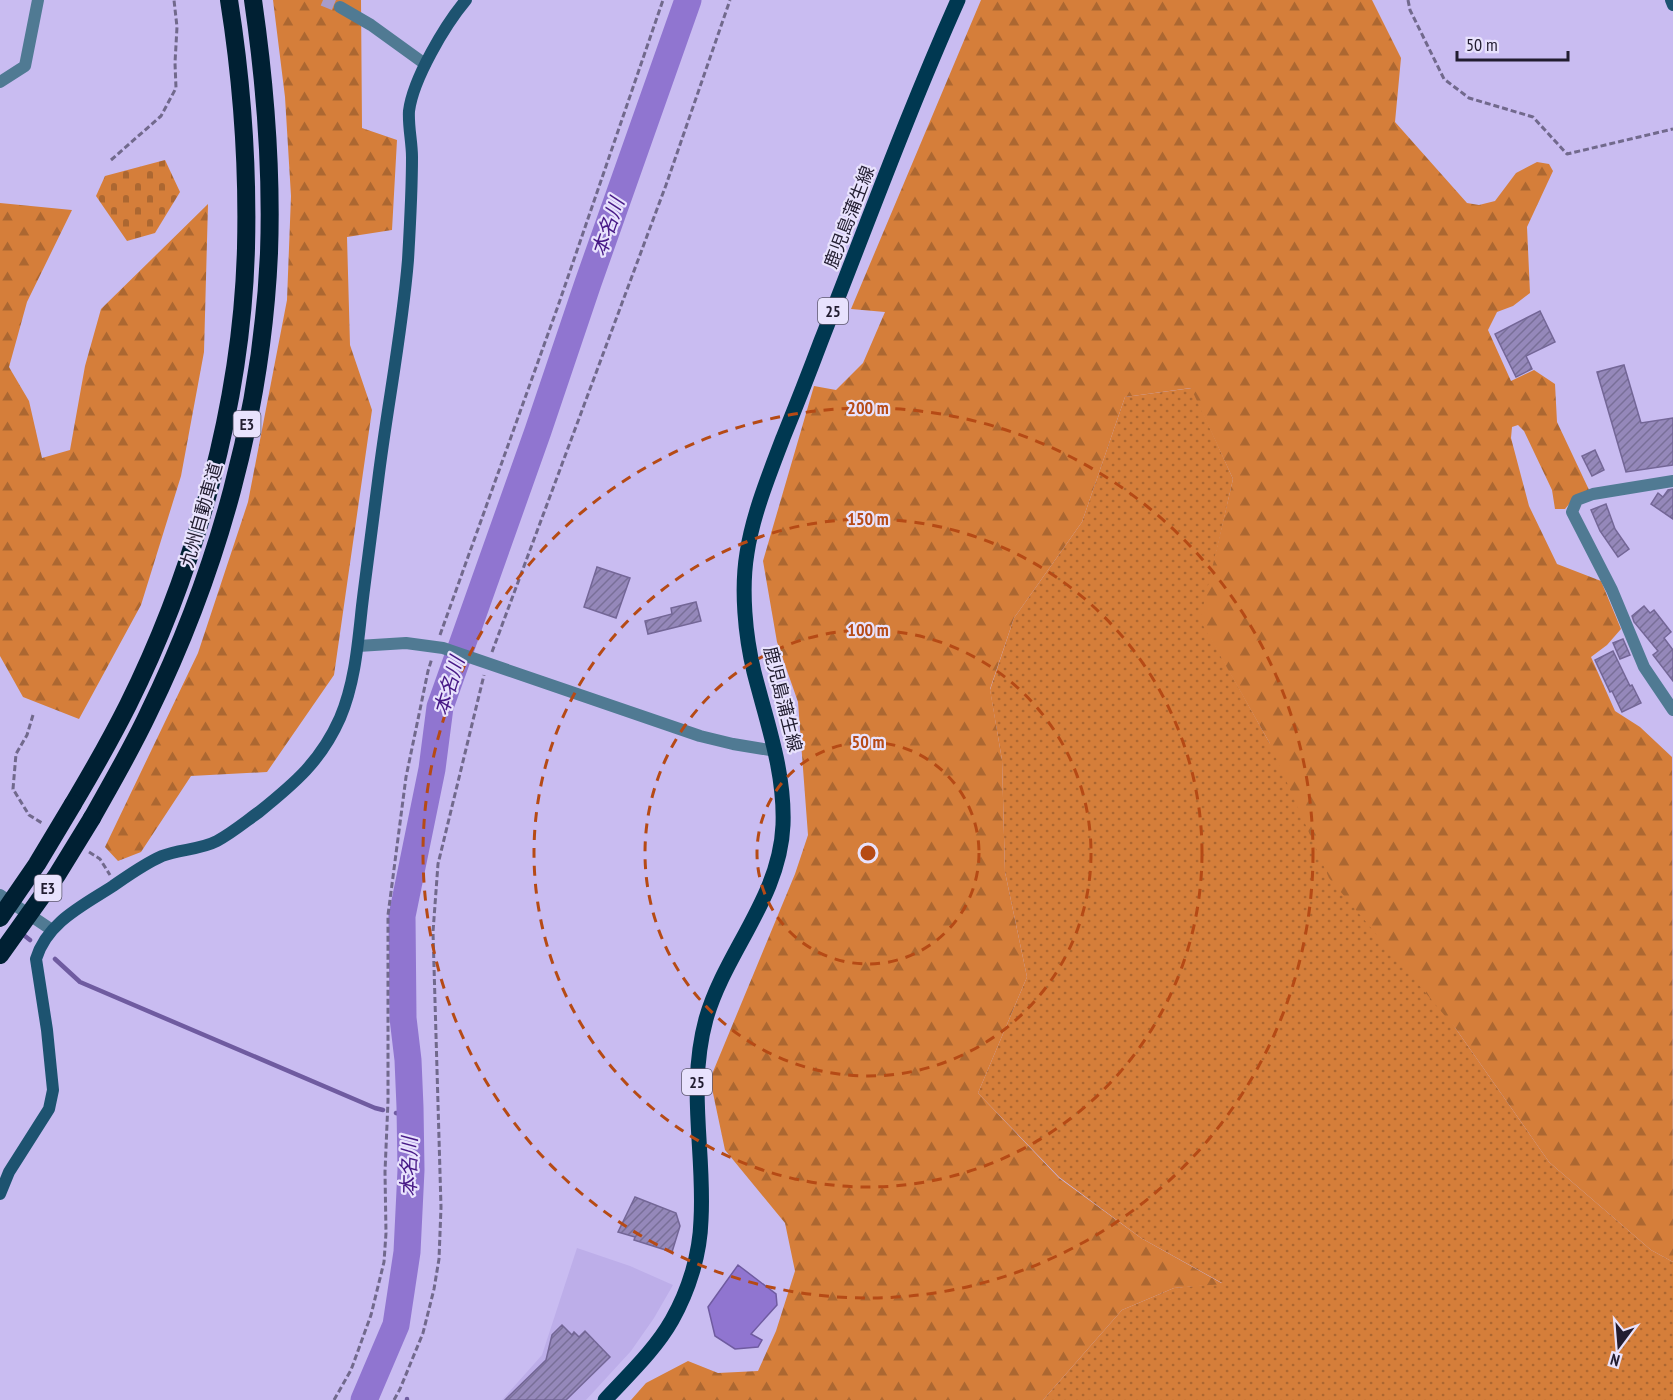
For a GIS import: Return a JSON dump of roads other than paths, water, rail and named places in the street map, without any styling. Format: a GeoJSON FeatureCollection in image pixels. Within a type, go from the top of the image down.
{"type":"FeatureCollection","features":[{"type":"Feature","properties":{"kind":"highway","name":"九州自動車道"},"geometry":{"type":"LineString","coordinates":[[0,918],[37,864],[99,760],[128,705],[158,639],[201,516],[230,393],[240,321],[246,250],[244,129],[238,54],[230,0]]}},
{"type":"Feature","properties":{"kind":"highway","name":"九州自動車道"},"geometry":{"type":"LineString","coordinates":[[0,955],[57,874],[119,771],[178,647],[224,522],[255,388],[269,253],[269,188],[260,52],[253,0]]}},
{"type":"Feature","properties":{"kind":"main road","name":"鹿児島蒲生線"},"geometry":{"type":"LineString","coordinates":[[605,1400],[661,1338],[674,1318],[689,1285],[702,1222],[696,1092],[699,1044],[708,1012],[720,984],[755,919],[777,861],[783,827],[781,779],[776,751],[753,667],[747,630],[744,577],[748,549],[770,472],[912,110],[958,0]]}},
{"type":"Feature","properties":{"kind":"street"},"geometry":{"type":"LineString","coordinates":[[0,82],[25,66],[38,0]]}},
{"type":"Feature","properties":{"kind":"street"},"geometry":{"type":"LineString","coordinates":[[0,1194],[9,1172],[49,1109],[53,1090],[36,959],[52,930],[64,918],[144,865],[164,855],[213,844],[231,833],[292,786],[326,747],[341,715],[350,686],[358,646],[384,428],[405,295],[412,154],[409,113],[413,91],[425,64],[456,12],[466,0]]}},
{"type":"Feature","properties":{"kind":"street"},"geometry":{"type":"LineString","coordinates":[[1671,0],[1673,5]]}},
{"type":"Feature","properties":{"kind":"street"},"geometry":{"type":"LineString","coordinates":[[340,7],[371,25],[425,64]]}},
{"type":"Feature","properties":{"kind":"street"},"geometry":{"type":"LineString","coordinates":[[1673,481],[1593,494],[1577,500],[1572,512],[1612,590],[1644,667],[1673,710]]}},
{"type":"Feature","properties":{"kind":"street"},"geometry":{"type":"LineString","coordinates":[[358,646],[406,643],[439,647],[700,736],[776,751]]}},
{"type":"Feature","properties":{"kind":"street"},"geometry":{"type":"LineString","coordinates":[[0,895],[52,930]]}},
{"type":"Feature","properties":{"kind":"waterway","name":"本名川"},"geometry":{"type":"LineString","coordinates":[[364,1400],[396,1325],[407,1252],[411,1170],[408,1060],[403,1018],[402,916],[432,769],[440,707],[688,0]]}},
{"type":"Feature","properties":{"kind":"waterway"},"geometry":{"type":"LineString","coordinates":[[21,933],[30,940]]}},
{"type":"Feature","properties":{"kind":"waterway"},"geometry":{"type":"LineString","coordinates":[[55,959],[80,982],[383,1110]]}},
{"type":"Feature","properties":{"kind":"waterway"},"geometry":{"type":"LineString","coordinates":[[396,1113],[410,1116]]}},
{"type":"Feature","properties":{"kind":"tunnel"},"geometry":{"type":"LineString","coordinates":[[323,0],[340,7]]}}]}
